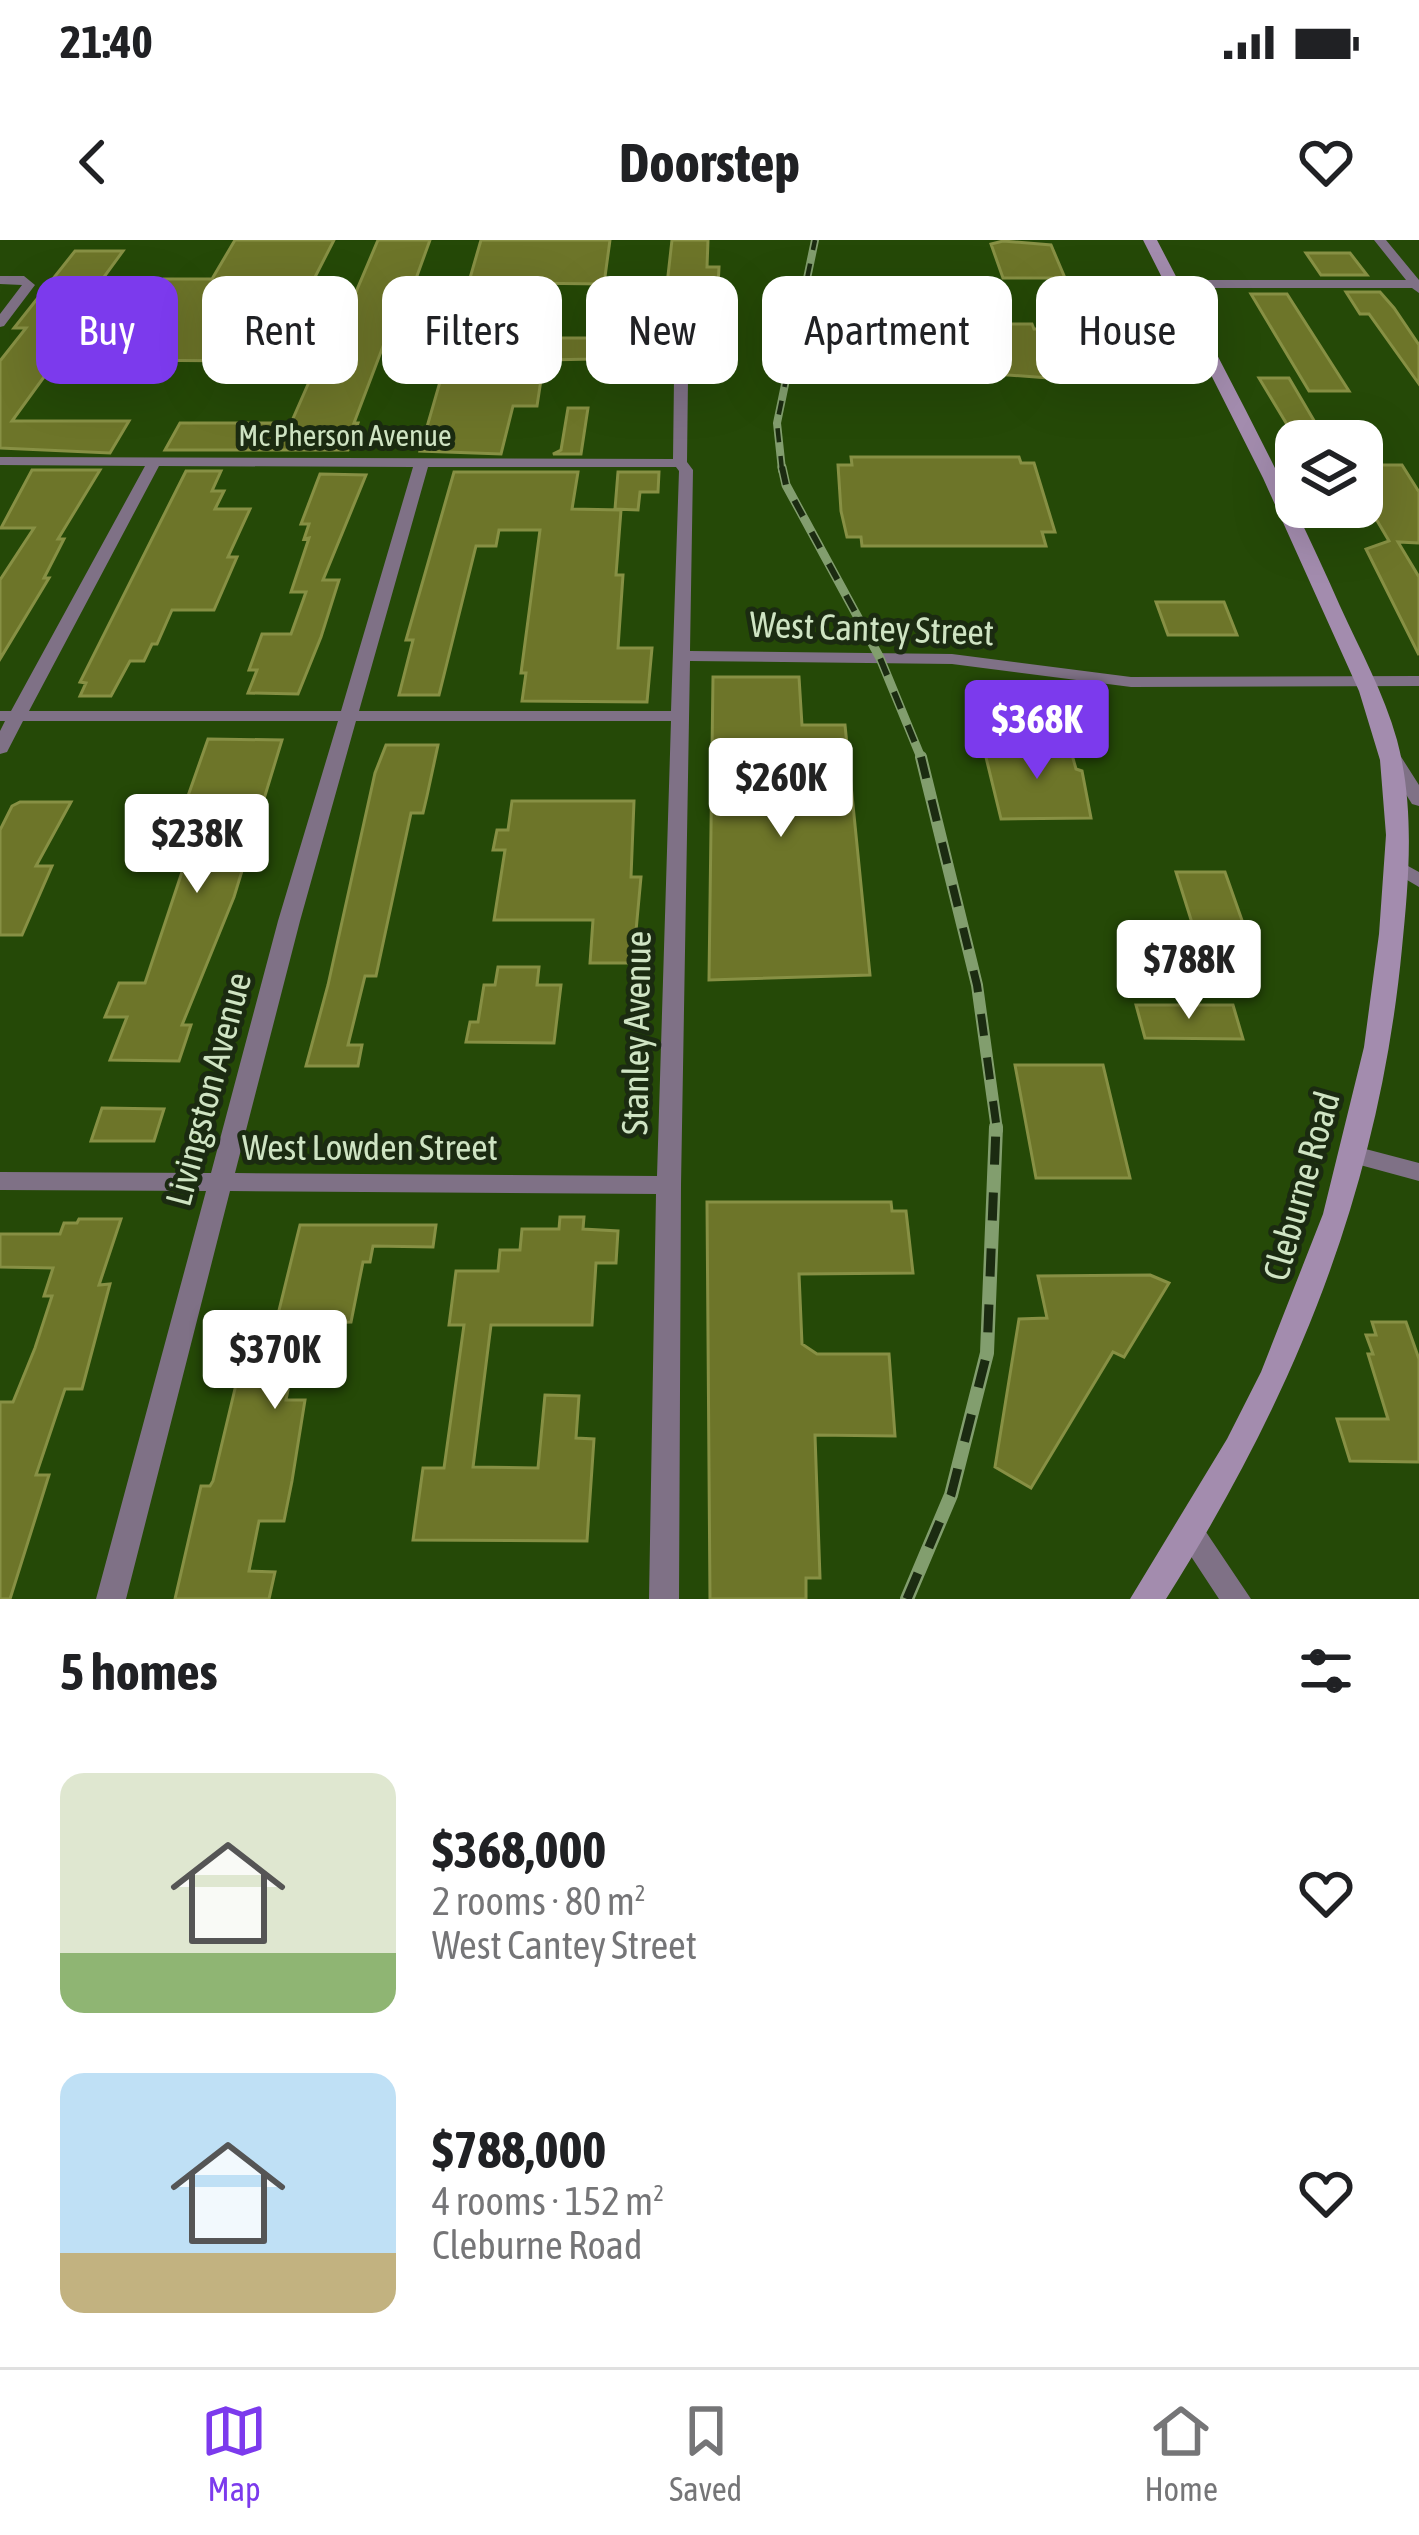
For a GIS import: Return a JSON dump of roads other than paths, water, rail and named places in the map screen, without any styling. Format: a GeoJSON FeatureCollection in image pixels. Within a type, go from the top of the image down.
{"type":"FeatureCollection","features":[{"type":"Feature","properties":{"kind":"main road","name":"Cleburne Road"},"geometry":{"type":"LineString","coordinates":[[1150,240],[1168,276]]}},
{"type":"Feature","properties":{"kind":"main road","name":"Cleburne Road"},"geometry":{"type":"LineString","coordinates":[[1147,1599],[1276,1379],[1324,1266],[1358,1156],[1408,874],[1391,756],[1364,681],[1306,545],[1218,374]]}},
{"type":"Feature","properties":{"kind":"street"},"geometry":{"type":"LineString","coordinates":[[1380,240],[1418,286]]}},
{"type":"Feature","properties":{"kind":"street"},"geometry":{"type":"LineString","coordinates":[[0,280],[27,282],[27,290],[0,323]]}},
{"type":"Feature","properties":{"kind":"street"},"geometry":{"type":"LineString","coordinates":[[1218,284],[1418,286]]}},
{"type":"Feature","properties":{"kind":"street","name":"Stanley Avenue"},"geometry":{"type":"LineString","coordinates":[[664,1599],[668,1185],[682,656],[681,384]]}},
{"type":"Feature","properties":{"kind":"street","name":"Mc Pherson Avenue"},"geometry":{"type":"LineString","coordinates":[[0,461],[683,466]]}},
{"type":"Feature","properties":{"kind":"street"},"geometry":{"type":"LineString","coordinates":[[0,748],[9,716],[154,462]]}},
{"type":"Feature","properties":{"kind":"street","name":"Livingston Avenue"},"geometry":{"type":"LineString","coordinates":[[111,1599],[220,1182],[422,462]]}},
{"type":"Feature","properties":{"kind":"street","name":"West Cantey Street"},"geometry":{"type":"LineString","coordinates":[[682,656],[952,658],[1131,682],[1419,681]]}},
{"type":"Feature","properties":{"kind":"street"},"geometry":{"type":"LineString","coordinates":[[9,716],[680,716]]}},
{"type":"Feature","properties":{"kind":"street"},"geometry":{"type":"LineString","coordinates":[[1391,756],[1419,800]]}},
{"type":"Feature","properties":{"kind":"street"},"geometry":{"type":"LineString","coordinates":[[1358,1156],[1419,1172]]}},
{"type":"Feature","properties":{"kind":"street","name":"West Lowden Street"},"geometry":{"type":"LineString","coordinates":[[0,1181],[668,1185]]}},
{"type":"Feature","properties":{"kind":"street"},"geometry":{"type":"LineString","coordinates":[[1190,1532],[1236,1599]]}},
{"type":"Feature","properties":{"kind":"railway"},"geometry":{"type":"LineString","coordinates":[[782,470],[777,423],[815,240]]}},
{"type":"Feature","properties":{"kind":"railway"},"geometry":{"type":"LineString","coordinates":[[782,467],[786,485],[880,658],[921,758]]}},
{"type":"Feature","properties":{"kind":"railway"},"geometry":{"type":"LineString","coordinates":[[921,758],[977,985],[997,1130]]}},
{"type":"Feature","properties":{"kind":"railway"},"geometry":{"type":"LineString","coordinates":[[907,1599],[951,1495],[987,1353],[996,1127]]}}]}
